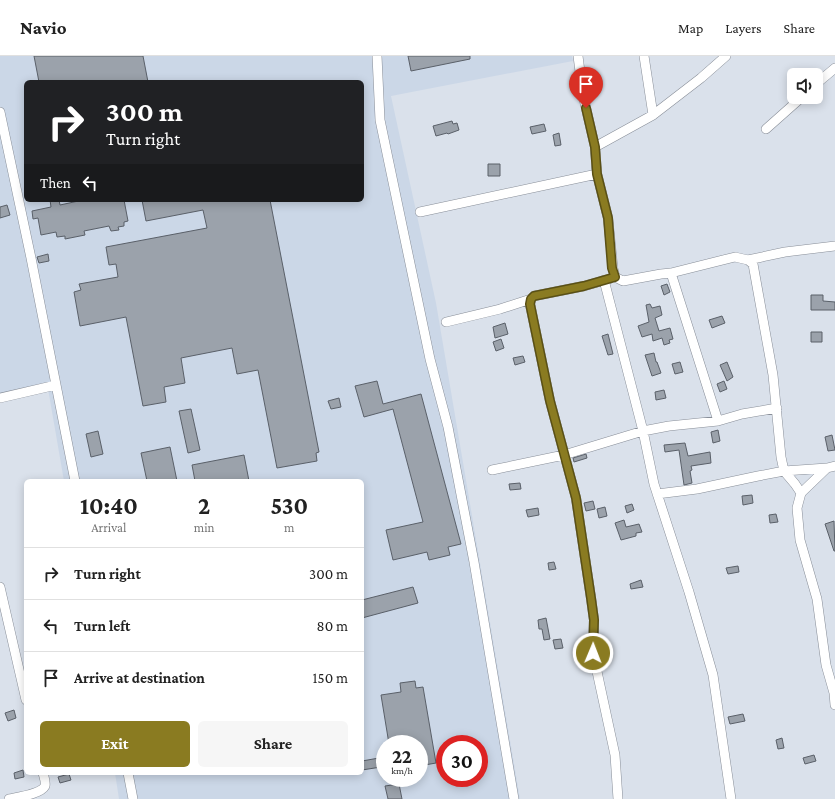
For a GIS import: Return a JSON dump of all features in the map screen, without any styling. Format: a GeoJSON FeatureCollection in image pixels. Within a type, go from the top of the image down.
{"type":"FeatureCollection","features":[{"type":"Feature","properties":{"kind":"street"},"geometry":{"type":"LineString","coordinates":[[377,56],[380,120],[430,359],[448,427],[474,562],[514,799]]}},
{"type":"Feature","properties":{"kind":"street"},"geometry":{"type":"LineString","coordinates":[[578,56],[583,95],[595,147],[597,174],[608,218],[612,268],[615,277]]}},
{"type":"Feature","properties":{"kind":"street"},"geometry":{"type":"LineString","coordinates":[[644,56],[653,115]]}},
{"type":"Feature","properties":{"kind":"street"},"geometry":{"type":"LineString","coordinates":[[595,147],[653,115],[701,78],[726,56]]}},
{"type":"Feature","properties":{"kind":"street"},"geometry":{"type":"LineString","coordinates":[[823,78],[835,68]]}},
{"type":"Feature","properties":{"kind":"street"},"geometry":{"type":"LineString","coordinates":[[766,129],[794,104]]}},
{"type":"Feature","properties":{"kind":"street"},"geometry":{"type":"LineString","coordinates":[[0,112],[75,479]]}},
{"type":"Feature","properties":{"kind":"street"},"geometry":{"type":"LineString","coordinates":[[420,212],[597,174]]}},
{"type":"Feature","properties":{"kind":"street"},"geometry":{"type":"LineString","coordinates":[[446,322],[500,309],[531,299],[534,296],[615,277],[623,280],[672,273],[735,257],[748,260],[785,252],[835,246]]}},
{"type":"Feature","properties":{"kind":"street"},"geometry":{"type":"LineString","coordinates":[[748,260],[753,264],[762,321],[773,375],[781,457],[784,471],[798,487],[800,493],[797,508],[800,540],[817,599],[826,665],[834,693],[835,705]]}},
{"type":"Feature","properties":{"kind":"street"},"geometry":{"type":"LineString","coordinates":[[672,273],[718,420]]}},
{"type":"Feature","properties":{"kind":"street"},"geometry":{"type":"LineString","coordinates":[[604,280],[643,431],[654,484],[690,592],[713,675],[731,799]]}},
{"type":"Feature","properties":{"kind":"street"},"geometry":{"type":"LineString","coordinates":[[531,299],[530,304],[550,401],[576,498],[594,620],[593,653],[615,755],[618,799]]}},
{"type":"Feature","properties":{"kind":"street"},"geometry":{"type":"LineString","coordinates":[[0,398],[56,385]]}},
{"type":"Feature","properties":{"kind":"street"},"geometry":{"type":"LineString","coordinates":[[492,470],[564,455],[643,431],[718,420],[777,408]]}},
{"type":"Feature","properties":{"kind":"street"},"geometry":{"type":"LineString","coordinates":[[657,494],[697,489],[784,471],[831,467]]}},
{"type":"Feature","properties":{"kind":"street"},"geometry":{"type":"LineString","coordinates":[[800,493],[831,467]]}},
{"type":"Feature","properties":{"kind":"street"},"geometry":{"type":"LineString","coordinates":[[0,587],[1,598],[24,692]]}},
{"type":"Feature","properties":{"kind":"street"},"geometry":{"type":"LineString","coordinates":[[9,799],[33,796],[45,786],[43,775]]}},
{"type":"Feature","properties":{"kind":"street"},"geometry":{"type":"LineString","coordinates":[[128,775],[133,799]]}},
{"type":"Feature","properties":{"kind":"shaded area"},"geometry":{"type":"Polygon","coordinates":[[[0,56],[572,56],[573,61],[391,96],[436,303],[520,799],[119,799],[115,775],[364,775],[364,479],[64,479],[47,383],[0,394],[0,56]]]}},
{"type":"Feature","properties":{"kind":"building"},"geometry":{"type":"Polygon","coordinates":[[[34,56],[143,56],[148,80],[39,80],[34,56]]]}},
{"type":"Feature","properties":{"kind":"building"},"geometry":{"type":"Polygon","coordinates":[[[408,56],[470,56],[470,59],[411,71],[408,56]]]}},
{"type":"Feature","properties":{"kind":"building"},"geometry":{"type":"Polygon","coordinates":[[[452,121],[453,124],[457,123],[459,130],[436,136],[433,126],[452,121]]]}},
{"type":"Feature","properties":{"kind":"building"},"geometry":{"type":"Polygon","coordinates":[[[544,124],[546,131],[532,134],[530,127],[544,124]]]}},
{"type":"Feature","properties":{"kind":"building"},"geometry":{"type":"Polygon","coordinates":[[[559,133],[561,145],[555,146],[553,135],[559,133]]]}},
{"type":"Feature","properties":{"kind":"building"},"geometry":{"type":"Polygon","coordinates":[[[488,164],[500,164],[500,176],[488,176],[488,164]]]}},
{"type":"Feature","properties":{"kind":"building"},"geometry":{"type":"Polygon","coordinates":[[[50,202],[59,202],[60,205],[74,202],[124,202],[128,221],[124,222],[124,226],[118,227],[119,230],[111,231],[109,226],[84,231],[85,235],[65,239],[65,236],[57,237],[56,232],[41,235],[38,218],[33,219],[32,211],[51,207],[50,202]]]}},
{"type":"Feature","properties":{"kind":"building"},"geometry":{"type":"Polygon","coordinates":[[[142,202],[270,202],[319,452],[316,453],[317,461],[277,468],[258,370],[237,374],[232,348],[181,358],[185,383],[164,387],[166,402],[143,406],[126,317],[80,326],[74,292],[81,290],[79,284],[118,277],[116,264],[109,265],[106,247],[207,228],[203,210],[146,221],[142,202]]]}},
{"type":"Feature","properties":{"kind":"building"},"geometry":{"type":"Polygon","coordinates":[[[7,205],[10,215],[0,218],[0,207],[7,205]]]}},
{"type":"Feature","properties":{"kind":"building"},"geometry":{"type":"Polygon","coordinates":[[[48,254],[49,261],[39,263],[37,257],[48,254]]]}},
{"type":"Feature","properties":{"kind":"building"},"geometry":{"type":"Polygon","coordinates":[[[667,284],[670,292],[664,295],[661,286],[667,284]]]}},
{"type":"Feature","properties":{"kind":"building"},"geometry":{"type":"Polygon","coordinates":[[[811,295],[823,295],[823,301],[835,302],[835,310],[811,310],[811,295]]]}},
{"type":"Feature","properties":{"kind":"building"},"geometry":{"type":"Polygon","coordinates":[[[650,304],[652,308],[660,306],[662,315],[655,318],[659,331],[670,328],[673,339],[669,340],[670,343],[664,345],[662,338],[653,341],[652,334],[642,337],[638,326],[649,322],[646,305],[650,304]]]}},
{"type":"Feature","properties":{"kind":"building"},"geometry":{"type":"Polygon","coordinates":[[[722,316],[725,323],[712,328],[709,320],[722,316]]]}},
{"type":"Feature","properties":{"kind":"building"},"geometry":{"type":"Polygon","coordinates":[[[505,323],[508,334],[495,338],[493,327],[505,323]]]}},
{"type":"Feature","properties":{"kind":"building"},"geometry":{"type":"Polygon","coordinates":[[[811,332],[822,332],[822,342],[811,342],[811,332]]]}},
{"type":"Feature","properties":{"kind":"building"},"geometry":{"type":"Polygon","coordinates":[[[608,334],[613,354],[608,355],[602,336],[608,334]]]}},
{"type":"Feature","properties":{"kind":"building"},"geometry":{"type":"Polygon","coordinates":[[[501,339],[504,348],[496,351],[493,342],[501,339]]]}},
{"type":"Feature","properties":{"kind":"building"},"geometry":{"type":"Polygon","coordinates":[[[654,353],[661,373],[652,376],[645,355],[654,353]]]}},
{"type":"Feature","properties":{"kind":"building"},"geometry":{"type":"Polygon","coordinates":[[[523,356],[525,362],[515,365],[513,358],[523,356]]]}},
{"type":"Feature","properties":{"kind":"building"},"geometry":{"type":"Polygon","coordinates":[[[680,362],[683,372],[675,374],[672,364],[680,362]]]}},
{"type":"Feature","properties":{"kind":"building"},"geometry":{"type":"Polygon","coordinates":[[[727,362],[733,377],[727,381],[720,365],[727,362]]]}},
{"type":"Feature","properties":{"kind":"building"},"geometry":{"type":"Polygon","coordinates":[[[377,381],[383,404],[421,394],[461,544],[448,547],[450,555],[429,560],[427,552],[393,560],[386,530],[423,522],[393,409],[364,417],[355,386],[377,381]]]}},
{"type":"Feature","properties":{"kind":"building"},"geometry":{"type":"Polygon","coordinates":[[[724,381],[727,389],[720,392],[717,384],[724,381]]]}},
{"type":"Feature","properties":{"kind":"building"},"geometry":{"type":"Polygon","coordinates":[[[664,390],[666,398],[656,400],[655,392],[664,390]]]}},
{"type":"Feature","properties":{"kind":"building"},"geometry":{"type":"Polygon","coordinates":[[[339,398],[341,407],[331,409],[328,401],[339,398]]]}},
{"type":"Feature","properties":{"kind":"building"},"geometry":{"type":"Polygon","coordinates":[[[191,409],[200,450],[188,453],[179,411],[191,409]]]}},
{"type":"Feature","properties":{"kind":"building"},"geometry":{"type":"Polygon","coordinates":[[[718,430],[720,441],[713,443],[711,432],[718,430]]]}},
{"type":"Feature","properties":{"kind":"building"},"geometry":{"type":"Polygon","coordinates":[[[98,431],[103,454],[91,457],[86,434],[98,431]]]}},
{"type":"Feature","properties":{"kind":"building"},"geometry":{"type":"Polygon","coordinates":[[[832,435],[835,450],[828,451],[825,437],[832,435]]]}},
{"type":"Feature","properties":{"kind":"building"},"geometry":{"type":"Polygon","coordinates":[[[685,443],[688,456],[710,452],[711,463],[691,466],[692,470],[690,471],[692,483],[684,485],[679,450],[665,452],[664,445],[685,443]]]}},
{"type":"Feature","properties":{"kind":"building"},"geometry":{"type":"Polygon","coordinates":[[[170,447],[177,479],[147,479],[141,453],[170,447]]]}},
{"type":"Feature","properties":{"kind":"building"},"geometry":{"type":"Polygon","coordinates":[[[586,454],[587,458],[574,462],[573,458],[586,454]]]}},
{"type":"Feature","properties":{"kind":"building"},"geometry":{"type":"Polygon","coordinates":[[[244,455],[249,479],[195,479],[192,465],[244,455]]]}},
{"type":"Feature","properties":{"kind":"building"},"geometry":{"type":"Polygon","coordinates":[[[520,483],[521,489],[510,490],[509,484],[520,483]]]}},
{"type":"Feature","properties":{"kind":"building"},"geometry":{"type":"Polygon","coordinates":[[[752,495],[753,503],[743,505],[742,496],[752,495]]]}},
{"type":"Feature","properties":{"kind":"building"},"geometry":{"type":"Polygon","coordinates":[[[593,501],[595,509],[586,511],[584,503],[593,501]]]}},
{"type":"Feature","properties":{"kind":"building"},"geometry":{"type":"Polygon","coordinates":[[[632,504],[634,510],[627,513],[625,506],[632,504]]]}},
{"type":"Feature","properties":{"kind":"building"},"geometry":{"type":"Polygon","coordinates":[[[605,507],[607,516],[599,518],[597,509],[605,507]]]}},
{"type":"Feature","properties":{"kind":"building"},"geometry":{"type":"Polygon","coordinates":[[[538,508],[539,515],[528,517],[526,510],[538,508]]]}},
{"type":"Feature","properties":{"kind":"building"},"geometry":{"type":"Polygon","coordinates":[[[776,514],[778,522],[770,523],[769,515],[776,514]]]}},
{"type":"Feature","properties":{"kind":"building"},"geometry":{"type":"Polygon","coordinates":[[[624,520],[626,527],[639,524],[642,532],[636,533],[636,536],[621,540],[615,523],[624,520]]]}},
{"type":"Feature","properties":{"kind":"building"},"geometry":{"type":"Polygon","coordinates":[[[834,521],[835,551],[825,524],[834,521]]]}},
{"type":"Feature","properties":{"kind":"building"},"geometry":{"type":"Polygon","coordinates":[[[554,562],[556,569],[549,570],[548,563],[554,562]]]}},
{"type":"Feature","properties":{"kind":"building"},"geometry":{"type":"Polygon","coordinates":[[[738,566],[739,572],[728,574],[726,568],[738,566]]]}},
{"type":"Feature","properties":{"kind":"building"},"geometry":{"type":"Polygon","coordinates":[[[641,580],[643,587],[631,589],[630,584],[641,580]]]}},
{"type":"Feature","properties":{"kind":"building"},"geometry":{"type":"Polygon","coordinates":[[[413,587],[418,603],[364,617],[364,599],[413,587]]]}},
{"type":"Feature","properties":{"kind":"building"},"geometry":{"type":"Polygon","coordinates":[[[546,618],[550,639],[544,640],[542,629],[539,629],[538,620],[546,618]]]}},
{"type":"Feature","properties":{"kind":"building"},"geometry":{"type":"Polygon","coordinates":[[[561,639],[563,648],[555,649],[553,640],[561,639]]]}},
{"type":"Feature","properties":{"kind":"building"},"geometry":{"type":"Polygon","coordinates":[[[415,681],[416,688],[423,687],[436,763],[428,764],[428,735],[388,735],[381,695],[401,692],[400,683],[415,681]]]}},
{"type":"Feature","properties":{"kind":"building"},"geometry":{"type":"Polygon","coordinates":[[[14,710],[16,718],[8,721],[5,713],[14,710]]]}},
{"type":"Feature","properties":{"kind":"building"},"geometry":{"type":"Polygon","coordinates":[[[743,714],[745,721],[730,724],[728,717],[743,714]]]}},
{"type":"Feature","properties":{"kind":"building"},"geometry":{"type":"Polygon","coordinates":[[[782,738],[784,748],[778,749],[776,740],[782,738]]]}},
{"type":"Feature","properties":{"kind":"building"},"geometry":{"type":"Polygon","coordinates":[[[814,755],[816,761],[805,764],[803,758],[814,755]]]}},
{"type":"Feature","properties":{"kind":"building"},"geometry":{"type":"Polygon","coordinates":[[[376,759],[376,768],[364,770],[364,761],[376,759]]]}},
{"type":"Feature","properties":{"kind":"building"},"geometry":{"type":"Polygon","coordinates":[[[23,770],[24,777],[15,779],[14,773],[23,770]]]}},
{"type":"Feature","properties":{"kind":"building"},"geometry":{"type":"Polygon","coordinates":[[[69,775],[71,780],[60,783],[58,777],[69,775]]]}},
{"type":"Feature","properties":{"kind":"building"},"geometry":{"type":"Polygon","coordinates":[[[385,787],[400,787],[402,799],[388,799],[385,787]]]}},
{"type":"Feature","properties":{"kind":"route"},"geometry":{"type":"LineString","coordinates":[[586,108],[595,147],[597,174],[608,218],[612,268],[615,277],[584,286],[534,296],[531,299],[530,304],[550,401],[576,498],[594,620],[593,653]]}}]}
